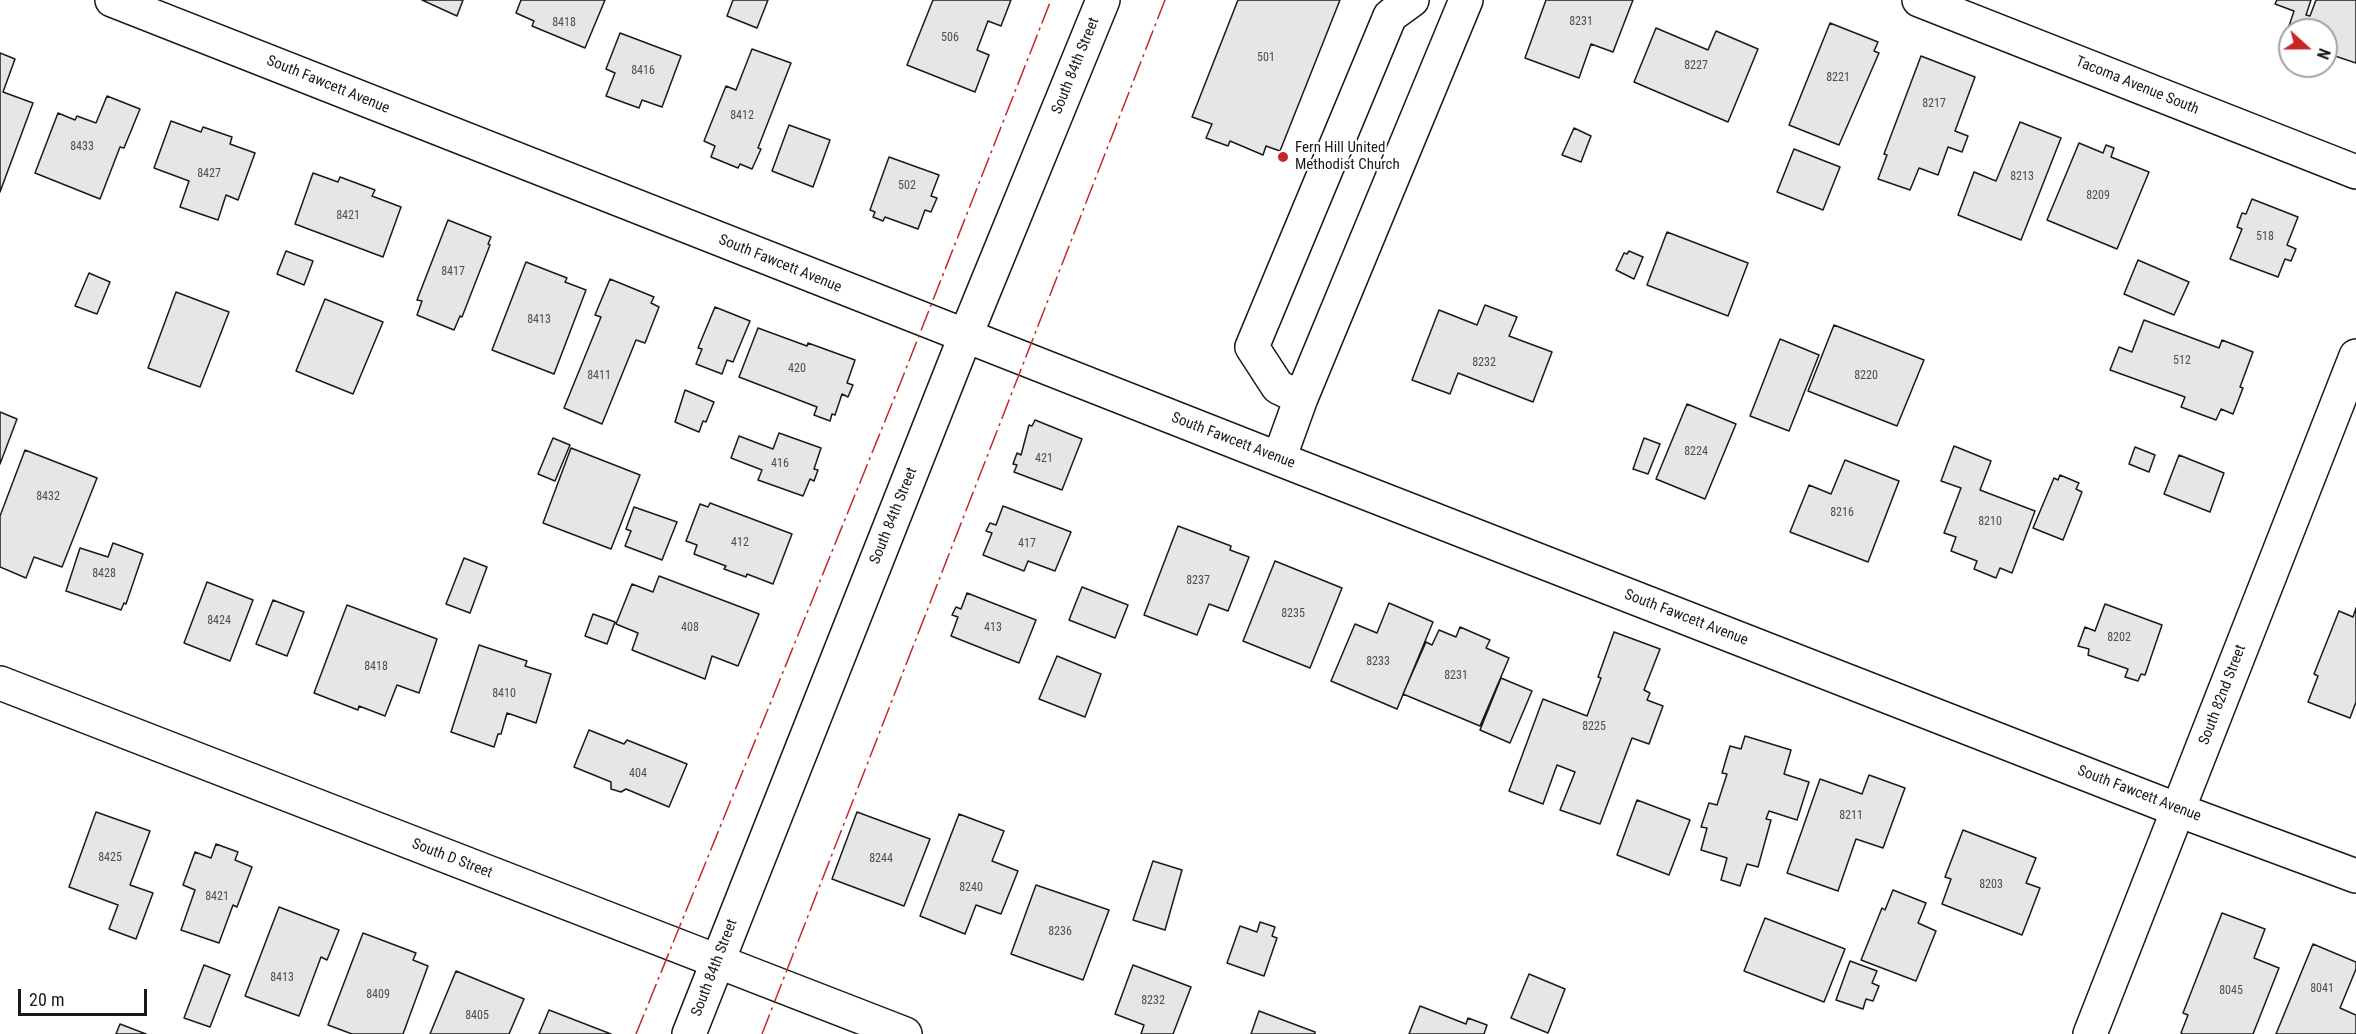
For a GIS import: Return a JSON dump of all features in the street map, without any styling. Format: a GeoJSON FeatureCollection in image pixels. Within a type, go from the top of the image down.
{"type":"FeatureCollection","features":[{"type":"Feature","properties":{"kind":"street","name":"South Fawcett Avenue"},"geometry":{"type":"LineString","coordinates":[[112,0],[965,337],[2178,810],[2356,876]]}},
{"type":"Feature","properties":{"kind":"street","name":"South 84th Street"},"geometry":{"type":"LineString","coordinates":[[689,1034],[965,337],[1102,0]]}},
{"type":"Feature","properties":{"kind":"street"},"geometry":{"type":"LineString","coordinates":[[1301,398],[1278,387],[1252,347],[1390,16],[1412,0]]}},
{"type":"Feature","properties":{"kind":"street"},"geometry":{"type":"LineString","coordinates":[[1279,459],[1301,398],[1466,0]]}},
{"type":"Feature","properties":{"kind":"street","name":"Tacoma Avenue South"},"geometry":{"type":"LineString","coordinates":[[1919,0],[2356,172]]}},
{"type":"Feature","properties":{"kind":"street","name":"South 82nd Street"},"geometry":{"type":"LineString","coordinates":[[2090,1034],[2356,356]]}},
{"type":"Feature","properties":{"kind":"street","name":"South D Street"},"geometry":{"type":"LineString","coordinates":[[0,683],[904,1034]]}},
{"type":"Feature","properties":{"kind":"building"},"geometry":{"type":"Polygon","coordinates":[[[422,0],[463,0],[457,16],[422,0]]]}},
{"type":"Feature","properties":{"kind":"building"},"geometry":{"type":"Polygon","coordinates":[[[521,0],[605,0],[585,48],[532,26],[534,21],[516,13],[521,0]]]}},
{"type":"Feature","properties":{"kind":"building"},"geometry":{"type":"Polygon","coordinates":[[[733,0],[768,0],[757,28],[727,16],[733,0]]]}},
{"type":"Feature","properties":{"kind":"building"},"geometry":{"type":"Polygon","coordinates":[[[933,0],[1011,0],[1001,26],[988,21],[977,50],[989,55],[975,92],[907,65],[933,0]]]}},
{"type":"Feature","properties":{"kind":"building"},"geometry":{"type":"Polygon","coordinates":[[[1238,0],[1340,0],[1280,151],[1266,146],[1263,155],[1230,141],[1228,146],[1206,138],[1212,124],[1192,117],[1238,0]]]}},
{"type":"Feature","properties":{"kind":"building"},"geometry":{"type":"Polygon","coordinates":[[[1546,0],[1633,0],[1613,52],[1591,44],[1579,78],[1525,58],[1546,0]]]}},
{"type":"Feature","properties":{"kind":"building"},"geometry":{"type":"Polygon","coordinates":[[[2277,0],[2311,0],[2306,15],[2310,16],[2316,0],[2356,0],[2356,63],[2338,57],[2338,18],[2292,18],[2294,11],[2275,4],[2277,0]]]}},
{"type":"Feature","properties":{"kind":"building"},"geometry":{"type":"Polygon","coordinates":[[[1830,23],[1878,42],[1874,51],[1879,53],[1839,145],[1789,125],[1830,23]]]}},
{"type":"Feature","properties":{"kind":"building"},"geometry":{"type":"Polygon","coordinates":[[[1656,28],[1708,50],[1716,31],[1758,49],[1728,122],[1634,82],[1656,28]]]}},
{"type":"Feature","properties":{"kind":"building"},"geometry":{"type":"Polygon","coordinates":[[[620,33],[681,56],[662,107],[642,100],[639,108],[606,96],[615,73],[606,69],[620,33]]]}},
{"type":"Feature","properties":{"kind":"building"},"geometry":{"type":"Polygon","coordinates":[[[752,49],[791,63],[752,169],[740,164],[738,168],[711,157],[715,146],[704,141],[726,86],[736,90],[752,49]]]}},
{"type":"Feature","properties":{"kind":"building"},"geometry":{"type":"Polygon","coordinates":[[[0,53],[15,59],[3,92],[33,103],[0,192],[0,53]]]}},
{"type":"Feature","properties":{"kind":"building"},"geometry":{"type":"Polygon","coordinates":[[[1921,56],[1975,77],[1955,131],[1968,136],[1962,152],[1948,147],[1938,175],[1919,168],[1910,190],[1878,179],[1887,155],[1884,154],[1921,56]]]}},
{"type":"Feature","properties":{"kind":"building"},"geometry":{"type":"Polygon","coordinates":[[[107,96],[140,109],[124,148],[120,147],[100,199],[35,173],[58,113],[75,120],[77,116],[96,123],[107,96]]]}},
{"type":"Feature","properties":{"kind":"building"},"geometry":{"type":"Polygon","coordinates":[[[171,121],[201,132],[203,127],[232,137],[230,144],[255,153],[238,200],[226,195],[218,220],[180,207],[189,181],[154,168],[171,121]]]}},
{"type":"Feature","properties":{"kind":"building"},"geometry":{"type":"Polygon","coordinates":[[[2020,122],[2061,138],[2021,240],[1958,215],[1974,172],[1996,181],[2020,122]]]}},
{"type":"Feature","properties":{"kind":"building"},"geometry":{"type":"Polygon","coordinates":[[[789,125],[830,140],[813,187],[772,171],[789,125]]]}},
{"type":"Feature","properties":{"kind":"building"},"geometry":{"type":"Polygon","coordinates":[[[1574,128],[1591,136],[1581,162],[1562,155],[1574,128]]]}},
{"type":"Feature","properties":{"kind":"building"},"geometry":{"type":"Polygon","coordinates":[[[2079,143],[2103,153],[2106,145],[2114,148],[2111,157],[2149,172],[2117,249],[2047,220],[2079,143]]]}},
{"type":"Feature","properties":{"kind":"building"},"geometry":{"type":"Polygon","coordinates":[[[1794,149],[1840,167],[1823,210],[1777,192],[1794,149]]]}},
{"type":"Feature","properties":{"kind":"building"},"geometry":{"type":"Polygon","coordinates":[[[889,157],[939,175],[931,196],[937,198],[931,212],[925,210],[918,229],[885,217],[883,221],[873,217],[875,212],[870,210],[889,157]]]}},
{"type":"Feature","properties":{"kind":"building"},"geometry":{"type":"Polygon","coordinates":[[[313,173],[338,182],[340,177],[375,190],[372,196],[401,207],[383,257],[295,224],[313,173]]]}},
{"type":"Feature","properties":{"kind":"building"},"geometry":{"type":"Polygon","coordinates":[[[2252,199],[2298,217],[2287,245],[2296,249],[2291,261],[2285,259],[2278,277],[2230,259],[2242,229],[2237,227],[2242,213],[2246,214],[2252,199]]]}},
{"type":"Feature","properties":{"kind":"building"},"geometry":{"type":"Polygon","coordinates":[[[448,220],[491,237],[462,317],[460,316],[454,330],[417,315],[422,301],[417,300],[448,220]]]}},
{"type":"Feature","properties":{"kind":"building"},"geometry":{"type":"Polygon","coordinates":[[[1667,232],[1748,263],[1728,316],[1647,285],[1667,232]]]}},
{"type":"Feature","properties":{"kind":"building"},"geometry":{"type":"Polygon","coordinates":[[[286,251],[313,261],[304,285],[277,274],[286,251]]]}},
{"type":"Feature","properties":{"kind":"building"},"geometry":{"type":"Polygon","coordinates":[[[1629,251],[1643,257],[1634,279],[1616,270],[1624,253],[1627,254],[1629,251]]]}},
{"type":"Feature","properties":{"kind":"building"},"geometry":{"type":"Polygon","coordinates":[[[2138,260],[2189,282],[2174,315],[2124,294],[2138,260]]]}},
{"type":"Feature","properties":{"kind":"building"},"geometry":{"type":"Polygon","coordinates":[[[526,262],[567,278],[565,282],[586,290],[554,374],[492,350],[526,262]]]}},
{"type":"Feature","properties":{"kind":"building"},"geometry":{"type":"Polygon","coordinates":[[[89,273],[110,282],[97,314],[75,306],[89,273]]]}},
{"type":"Feature","properties":{"kind":"building"},"geometry":{"type":"Polygon","coordinates":[[[610,279],[654,297],[651,303],[659,307],[645,343],[636,340],[602,424],[564,408],[601,317],[595,315],[610,279]]]}},
{"type":"Feature","properties":{"kind":"building"},"geometry":{"type":"Polygon","coordinates":[[[176,292],[229,312],[200,387],[148,368],[176,292]]]}},
{"type":"Feature","properties":{"kind":"building"},"geometry":{"type":"Polygon","coordinates":[[[325,299],[383,322],[353,394],[296,371],[325,299]]]}},
{"type":"Feature","properties":{"kind":"building"},"geometry":{"type":"Polygon","coordinates":[[[1485,305],[1517,317],[1509,336],[1552,352],[1533,402],[1458,373],[1450,394],[1412,380],[1439,310],[1477,325],[1485,305]]]}},
{"type":"Feature","properties":{"kind":"building"},"geometry":{"type":"Polygon","coordinates":[[[715,307],[750,321],[733,362],[727,360],[722,374],[696,364],[702,349],[698,348],[715,307]]]}},
{"type":"Feature","properties":{"kind":"building"},"geometry":{"type":"Polygon","coordinates":[[[2144,320],[2219,348],[2222,340],[2253,352],[2233,414],[2221,409],[2216,420],[2181,407],[2185,397],[2110,370],[2119,347],[2132,352],[2144,320]]]}},
{"type":"Feature","properties":{"kind":"building"},"geometry":{"type":"Polygon","coordinates":[[[1834,325],[1924,360],[1897,426],[1808,391],[1834,325]]]}},
{"type":"Feature","properties":{"kind":"building"},"geometry":{"type":"Polygon","coordinates":[[[758,328],[855,360],[847,383],[853,385],[848,397],[842,394],[835,415],[832,414],[830,421],[814,415],[817,407],[739,377],[758,328]]]}},
{"type":"Feature","properties":{"kind":"building"},"geometry":{"type":"Polygon","coordinates":[[[1780,339],[1819,355],[1789,431],[1750,416],[1780,339]]]}},
{"type":"Feature","properties":{"kind":"building"},"geometry":{"type":"Polygon","coordinates":[[[685,390],[714,402],[699,432],[675,422],[685,390]]]}},
{"type":"Feature","properties":{"kind":"building"},"geometry":{"type":"Polygon","coordinates":[[[1687,404],[1736,424],[1705,499],[1656,479],[1687,404]]]}},
{"type":"Feature","properties":{"kind":"building"},"geometry":{"type":"Polygon","coordinates":[[[0,412],[17,419],[0,464],[0,412]]]}},
{"type":"Feature","properties":{"kind":"building"},"geometry":{"type":"Polygon","coordinates":[[[1035,420],[1082,439],[1062,490],[1014,472],[1017,465],[1013,464],[1017,453],[1021,455],[1029,425],[1032,426],[1035,420]]]}},
{"type":"Feature","properties":{"kind":"building"},"geometry":{"type":"Polygon","coordinates":[[[779,433],[821,448],[814,469],[818,470],[814,481],[810,479],[803,496],[758,480],[762,470],[731,458],[739,436],[773,449],[779,433]]]}},
{"type":"Feature","properties":{"kind":"building"},"geometry":{"type":"Polygon","coordinates":[[[553,438],[570,445],[555,481],[538,474],[553,438]]]}},
{"type":"Feature","properties":{"kind":"building"},"geometry":{"type":"Polygon","coordinates":[[[1644,438],[1660,444],[1648,474],[1633,469],[1644,438]]]}},
{"type":"Feature","properties":{"kind":"building"},"geometry":{"type":"Polygon","coordinates":[[[1954,446],[1991,461],[1980,490],[2035,511],[2012,573],[2000,568],[1996,578],[1974,569],[1977,561],[1951,551],[1956,537],[1944,533],[1961,488],[1941,481],[1954,446]]]}},
{"type":"Feature","properties":{"kind":"building"},"geometry":{"type":"Polygon","coordinates":[[[2135,447],[2155,455],[2149,472],[2129,464],[2135,447]]]}},
{"type":"Feature","properties":{"kind":"building"},"geometry":{"type":"Polygon","coordinates":[[[571,448],[640,475],[611,549],[543,523],[571,448]]]}},
{"type":"Feature","properties":{"kind":"building"},"geometry":{"type":"Polygon","coordinates":[[[25,450],[97,478],[62,567],[34,557],[26,578],[0,567],[0,516],[25,450]]]}},
{"type":"Feature","properties":{"kind":"building"},"geometry":{"type":"Polygon","coordinates":[[[2179,455],[2224,473],[2210,512],[2164,494],[2179,455]]]}},
{"type":"Feature","properties":{"kind":"building"},"geometry":{"type":"Polygon","coordinates":[[[1845,460],[1899,481],[1868,562],[1790,532],[1809,485],[1831,494],[1845,460]]]}},
{"type":"Feature","properties":{"kind":"building"},"geometry":{"type":"Polygon","coordinates":[[[2060,475],[2079,483],[2076,489],[2082,492],[2063,540],[2033,528],[2054,478],[2058,480],[2060,475]]]}},
{"type":"Feature","properties":{"kind":"building"},"geometry":{"type":"Polygon","coordinates":[[[710,503],[792,534],[773,584],[747,574],[746,577],[724,569],[726,566],[694,554],[697,545],[686,541],[700,504],[708,507],[710,503]]]}},
{"type":"Feature","properties":{"kind":"building"},"geometry":{"type":"Polygon","coordinates":[[[1003,506],[1071,532],[1055,571],[1028,561],[1024,571],[983,555],[992,533],[986,531],[990,523],[996,525],[1003,506]]]}},
{"type":"Feature","properties":{"kind":"building"},"geometry":{"type":"Polygon","coordinates":[[[634,507],[677,522],[662,560],[625,546],[631,531],[626,529],[634,507]]]}},
{"type":"Feature","properties":{"kind":"building"},"geometry":{"type":"Polygon","coordinates":[[[1178,526],[1231,546],[1230,550],[1249,557],[1228,611],[1209,604],[1197,635],[1144,615],[1178,526]]]}},
{"type":"Feature","properties":{"kind":"building"},"geometry":{"type":"Polygon","coordinates":[[[113,543],[143,554],[126,604],[124,603],[121,610],[66,591],[80,548],[108,557],[113,543]]]}},
{"type":"Feature","properties":{"kind":"building"},"geometry":{"type":"Polygon","coordinates":[[[464,558],[487,567],[470,613],[446,604],[464,558]]]}},
{"type":"Feature","properties":{"kind":"building"},"geometry":{"type":"Polygon","coordinates":[[[1275,561],[1342,588],[1310,668],[1243,641],[1275,561]]]}},
{"type":"Feature","properties":{"kind":"building"},"geometry":{"type":"Polygon","coordinates":[[[659,576],[759,614],[738,666],[712,656],[705,679],[632,650],[638,633],[616,624],[632,584],[653,592],[659,576]]]}},
{"type":"Feature","properties":{"kind":"building"},"geometry":{"type":"Polygon","coordinates":[[[207,582],[253,600],[230,661],[184,643],[207,582]]]}},
{"type":"Feature","properties":{"kind":"building"},"geometry":{"type":"Polygon","coordinates":[[[1082,587],[1128,605],[1115,638],[1069,620],[1082,587]]]}},
{"type":"Feature","properties":{"kind":"building"},"geometry":{"type":"Polygon","coordinates":[[[967,593],[1036,620],[1019,663],[951,636],[958,617],[952,615],[956,607],[961,609],[967,593]]]}},
{"type":"Feature","properties":{"kind":"building"},"geometry":{"type":"Polygon","coordinates":[[[273,600],[304,612],[287,656],[256,644],[273,600]]]}},
{"type":"Feature","properties":{"kind":"building"},"geometry":{"type":"Polygon","coordinates":[[[1389,603],[1433,622],[1397,709],[1331,681],[1355,624],[1377,633],[1389,603]]]}},
{"type":"Feature","properties":{"kind":"building"},"geometry":{"type":"Polygon","coordinates":[[[2105,604],[2162,625],[2145,675],[2141,674],[2138,681],[2125,677],[2128,669],[2088,655],[2089,649],[2078,646],[2085,627],[2095,631],[2105,604]]]}},
{"type":"Feature","properties":{"kind":"building"},"geometry":{"type":"Polygon","coordinates":[[[347,605],[437,639],[419,693],[397,685],[385,716],[359,706],[358,710],[314,693],[347,605]]]}},
{"type":"Feature","properties":{"kind":"building"},"geometry":{"type":"Polygon","coordinates":[[[2356,608],[2356,702],[2350,718],[2308,702],[2318,676],[2314,674],[2339,611],[2353,617],[2356,608]]]}},
{"type":"Feature","properties":{"kind":"building"},"geometry":{"type":"Polygon","coordinates":[[[593,614],[615,622],[607,644],[585,636],[593,614]]]}},
{"type":"Feature","properties":{"kind":"building"},"geometry":{"type":"Polygon","coordinates":[[[1460,627],[1490,640],[1486,648],[1509,658],[1480,726],[1403,694],[1426,642],[1432,645],[1439,630],[1456,637],[1460,627]]]}},
{"type":"Feature","properties":{"kind":"building"},"geometry":{"type":"Polygon","coordinates":[[[1614,632],[1660,649],[1644,690],[1650,693],[1647,700],[1663,706],[1649,744],[1632,738],[1600,824],[1560,810],[1575,772],[1557,765],[1543,804],[1509,791],[1543,699],[1587,716],[1614,632]]]}},
{"type":"Feature","properties":{"kind":"building"},"geometry":{"type":"Polygon","coordinates":[[[479,645],[527,661],[525,666],[551,674],[536,723],[507,713],[501,734],[498,734],[494,747],[451,732],[479,645]]]}},
{"type":"Feature","properties":{"kind":"building"},"geometry":{"type":"Polygon","coordinates":[[[1057,656],[1101,674],[1085,717],[1039,699],[1057,656]]]}},
{"type":"Feature","properties":{"kind":"building"},"geometry":{"type":"Polygon","coordinates":[[[1501,678],[1532,691],[1510,743],[1480,730],[1501,678]]]}},
{"type":"Feature","properties":{"kind":"building"},"geometry":{"type":"Polygon","coordinates":[[[589,730],[624,744],[627,740],[687,764],[669,807],[626,789],[621,792],[611,789],[611,782],[574,767],[589,730]]]}},
{"type":"Feature","properties":{"kind":"building"},"geometry":{"type":"Polygon","coordinates":[[[1745,736],[1791,750],[1784,774],[1809,782],[1797,820],[1769,811],[1766,819],[1771,820],[1758,867],[1747,864],[1740,886],[1721,880],[1727,858],[1701,850],[1707,828],[1701,827],[1709,803],[1717,805],[1727,774],[1722,773],[1730,746],[1741,749],[1745,736]]]}},
{"type":"Feature","properties":{"kind":"building"},"geometry":{"type":"Polygon","coordinates":[[[1869,775],[1905,788],[1883,848],[1856,839],[1838,891],[1787,873],[1820,779],[1862,794],[1869,775]]]}},
{"type":"Feature","properties":{"kind":"building"},"geometry":{"type":"Polygon","coordinates":[[[1637,800],[1690,820],[1669,875],[1617,855],[1637,800]]]}},
{"type":"Feature","properties":{"kind":"building"},"geometry":{"type":"Polygon","coordinates":[[[96,812],[150,831],[130,885],[153,893],[136,939],[109,929],[118,905],[69,887],[96,812]]]}},
{"type":"Feature","properties":{"kind":"building"},"geometry":{"type":"Polygon","coordinates":[[[857,812],[930,839],[904,906],[832,879],[857,812]]]}},
{"type":"Feature","properties":{"kind":"building"},"geometry":{"type":"Polygon","coordinates":[[[959,814],[1004,831],[992,861],[1018,871],[1001,914],[976,905],[965,934],[920,916],[959,814]]]}},
{"type":"Feature","properties":{"kind":"building"},"geometry":{"type":"Polygon","coordinates":[[[1963,830],[2036,858],[2026,883],[2040,888],[2022,935],[1942,904],[1951,879],[1945,877],[1963,830]]]}},
{"type":"Feature","properties":{"kind":"building"},"geometry":{"type":"Polygon","coordinates":[[[216,844],[238,852],[235,860],[252,867],[237,907],[233,905],[219,943],[181,930],[195,890],[183,885],[195,852],[211,858],[216,844]]]}},
{"type":"Feature","properties":{"kind":"building"},"geometry":{"type":"Polygon","coordinates":[[[1153,861],[1182,870],[1165,930],[1133,920],[1153,861]]]}},
{"type":"Feature","properties":{"kind":"building"},"geometry":{"type":"Polygon","coordinates":[[[1036,885],[1109,910],[1083,980],[1011,954],[1036,885]]]}},
{"type":"Feature","properties":{"kind":"building"},"geometry":{"type":"Polygon","coordinates":[[[1893,890],[1926,903],[1918,923],[1936,931],[1916,981],[1861,960],[1882,908],[1885,910],[1893,890]]]}},
{"type":"Feature","properties":{"kind":"building"},"geometry":{"type":"Polygon","coordinates":[[[279,907],[339,930],[327,960],[321,957],[299,1016],[245,996],[279,907]]]}},
{"type":"Feature","properties":{"kind":"building"},"geometry":{"type":"Polygon","coordinates":[[[2222,913],[2265,929],[2254,958],[2279,968],[2253,1034],[2183,1034],[2181,1033],[2188,1015],[2183,1013],[2222,913]]]}},
{"type":"Feature","properties":{"kind":"building"},"geometry":{"type":"Polygon","coordinates":[[[1765,918],[1845,949],[1824,1002],[1744,971],[1765,918]]]}},
{"type":"Feature","properties":{"kind":"building"},"geometry":{"type":"Polygon","coordinates":[[[1260,922],[1275,927],[1272,936],[1277,938],[1264,976],[1227,963],[1240,926],[1257,932],[1260,922]]]}},
{"type":"Feature","properties":{"kind":"building"},"geometry":{"type":"Polygon","coordinates":[[[363,933],[416,953],[413,960],[428,966],[403,1034],[352,1034],[328,1025],[363,933]]]}},
{"type":"Feature","properties":{"kind":"building"},"geometry":{"type":"Polygon","coordinates":[[[2313,944],[2356,962],[2356,969],[2340,1008],[2356,1015],[2356,1034],[2276,1034],[2313,944]]]}},
{"type":"Feature","properties":{"kind":"building"},"geometry":{"type":"Polygon","coordinates":[[[1850,961],[1877,971],[1872,983],[1879,986],[1873,1001],[1866,999],[1863,1009],[1836,1000],[1850,961]]]}},
{"type":"Feature","properties":{"kind":"building"},"geometry":{"type":"Polygon","coordinates":[[[204,965],[230,975],[210,1027],[184,1018],[204,965]]]}},
{"type":"Feature","properties":{"kind":"building"},"geometry":{"type":"Polygon","coordinates":[[[1133,965],[1191,987],[1173,1034],[1141,1034],[1144,1025],[1115,1014],[1133,965]]]}},
{"type":"Feature","properties":{"kind":"building"},"geometry":{"type":"Polygon","coordinates":[[[456,971],[524,999],[509,1034],[430,1034],[456,971]]]}},
{"type":"Feature","properties":{"kind":"building"},"geometry":{"type":"Polygon","coordinates":[[[1529,974],[1565,989],[1548,1033],[1511,1018],[1529,974]]]}},
{"type":"Feature","properties":{"kind":"building"},"geometry":{"type":"Polygon","coordinates":[[[1420,1006],[1466,1024],[1468,1018],[1487,1025],[1484,1034],[1409,1034],[1420,1006]]]}},
{"type":"Feature","properties":{"kind":"building"},"geometry":{"type":"Polygon","coordinates":[[[549,1010],[611,1034],[539,1034],[549,1010]]]}},
{"type":"Feature","properties":{"kind":"building"},"geometry":{"type":"Polygon","coordinates":[[[1259,1011],[1315,1032],[1315,1034],[1251,1034],[1259,1011]]]}},
{"type":"Feature","properties":{"kind":"building"},"geometry":{"type":"Polygon","coordinates":[[[120,1024],[146,1034],[116,1034],[120,1024]]]}},
{"type":"Feature","properties":{"kind":"power"},"geometry":{"type":"LineString","coordinates":[[636,1034],[900,384],[1051,0]]}},
{"type":"Feature","properties":{"kind":"power"},"geometry":{"type":"LineString","coordinates":[[762,1034],[1165,0]]}},
{"type":"Feature","properties":{"kind":"place","name":"Fern Hill United Methodist Church"},"geometry":{"type":"Point","coordinates":[1283,157]}}]}
